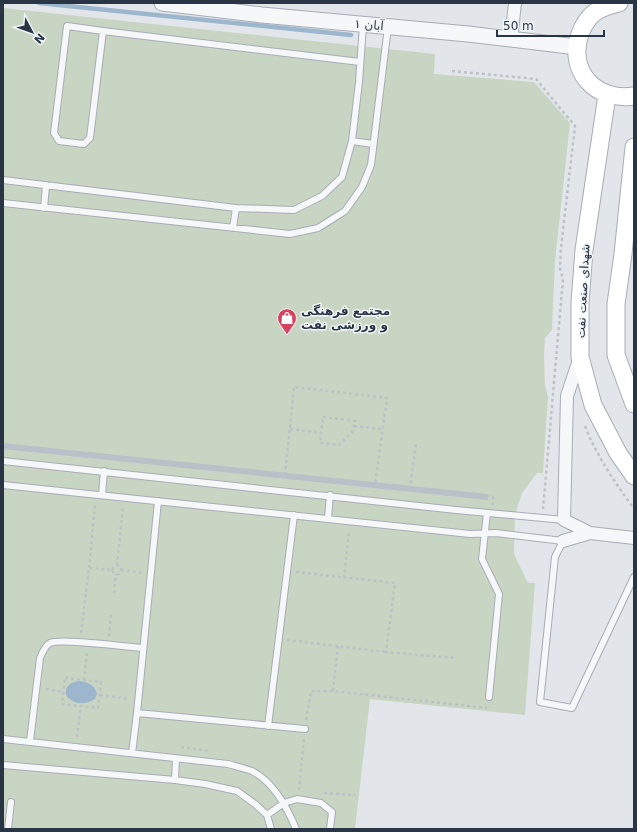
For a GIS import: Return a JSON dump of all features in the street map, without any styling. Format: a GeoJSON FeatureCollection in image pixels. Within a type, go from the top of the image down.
{"type":"FeatureCollection","features":[{"type":"Feature","properties":{"kind":"main road"},"geometry":{"type":"LineString","coordinates":[[625,3],[634,4]]}},
{"type":"Feature","properties":{"kind":"main road"},"geometry":{"type":"LineString","coordinates":[[611,4],[593,14],[583,26],[577,42],[577,58],[582,74],[593,86],[607,95],[623,98],[634,96]]}},
{"type":"Feature","properties":{"kind":"main road","name":"شهدای صنعت نفت"},"geometry":{"type":"LineString","coordinates":[[607,95],[584,250],[580,303],[580,357],[592,405],[618,453],[634,476]]}},
{"type":"Feature","properties":{"kind":"main road"},"geometry":{"type":"LineString","coordinates":[[634,147],[623,254],[616,304],[616,355],[634,404]]}},
{"type":"Feature","properties":{"kind":"street","name":"آبان ۱"},"geometry":{"type":"LineString","coordinates":[[162,3],[262,15],[468,34],[577,47]]}},
{"type":"Feature","properties":{"kind":"street"},"geometry":{"type":"LineString","coordinates":[[511,39],[515,3]]}},
{"type":"Feature","properties":{"kind":"street"},"geometry":{"type":"LineString","coordinates":[[580,357],[568,396],[564,520],[590,533],[634,538]]}},
{"type":"Feature","properties":{"kind":"street"},"geometry":{"type":"LineString","coordinates":[[562,541],[590,533]]}},
{"type":"Feature","properties":{"kind":"lane"},"geometry":{"type":"LineString","coordinates":[[3,180],[236,208],[294,210],[322,196],[342,177],[352,141],[363,25]]}},
{"type":"Feature","properties":{"kind":"lane"},"geometry":{"type":"LineString","coordinates":[[103,31],[90,138],[84,144],[59,141],[54,133],[67,26],[360,62]]}},
{"type":"Feature","properties":{"kind":"lane"},"geometry":{"type":"LineString","coordinates":[[3,203],[290,234],[318,228],[345,211],[362,187],[371,165],[388,27]]}},
{"type":"Feature","properties":{"kind":"lane"},"geometry":{"type":"LineString","coordinates":[[352,141],[373,144]]}},
{"type":"Feature","properties":{"kind":"lane"},"geometry":{"type":"LineString","coordinates":[[44,208],[46,184]]}},
{"type":"Feature","properties":{"kind":"lane"},"geometry":{"type":"LineString","coordinates":[[233,228],[236,208]]}},
{"type":"Feature","properties":{"kind":"lane"},"geometry":{"type":"LineString","coordinates":[[3,461],[564,520]]}},
{"type":"Feature","properties":{"kind":"lane"},"geometry":{"type":"LineString","coordinates":[[102,495],[104,471]]}},
{"type":"Feature","properties":{"kind":"lane"},"geometry":{"type":"LineString","coordinates":[[3,485],[470,534],[496,532],[562,541],[555,557],[540,702],[572,708],[634,577]]}},
{"type":"Feature","properties":{"kind":"lane"},"geometry":{"type":"LineString","coordinates":[[328,518],[330,495]]}},
{"type":"Feature","properties":{"kind":"lane"},"geometry":{"type":"LineString","coordinates":[[132,753],[158,501]]}},
{"type":"Feature","properties":{"kind":"lane"},"geometry":{"type":"LineString","coordinates":[[489,513],[482,558],[499,594],[489,697]]}},
{"type":"Feature","properties":{"kind":"lane"},"geometry":{"type":"LineString","coordinates":[[268,726],[294,515]]}},
{"type":"Feature","properties":{"kind":"lane"},"geometry":{"type":"LineString","coordinates":[[30,742],[40,658],[46,647],[51,642],[143,648]]}},
{"type":"Feature","properties":{"kind":"lane"},"geometry":{"type":"LineString","coordinates":[[137,713],[305,730]]}},
{"type":"Feature","properties":{"kind":"lane"},"geometry":{"type":"LineString","coordinates":[[3,739],[228,764],[252,771],[271,785],[287,808],[296,829]]}},
{"type":"Feature","properties":{"kind":"lane"},"geometry":{"type":"LineString","coordinates":[[175,780],[176,758]]}},
{"type":"Feature","properties":{"kind":"lane"},"geometry":{"type":"LineString","coordinates":[[3,765],[175,780],[205,784],[237,791],[267,815],[271,829]]}},
{"type":"Feature","properties":{"kind":"lane"},"geometry":{"type":"LineString","coordinates":[[267,815],[284,803],[297,799],[321,803],[332,812],[330,829]]}},
{"type":"Feature","properties":{"kind":"lane"},"geometry":{"type":"LineString","coordinates":[[8,829],[11,802]]}},
{"type":"Feature","properties":{"kind":"path"},"geometry":{"type":"LineString","coordinates":[[452,71],[536,79],[575,126],[561,248],[560,268],[563,279],[542,518]]}},
{"type":"Feature","properties":{"kind":"path"},"geometry":{"type":"LineString","coordinates":[[284,475],[294,387],[387,398],[373,500]]}},
{"type":"Feature","properties":{"kind":"path"},"geometry":{"type":"LineString","coordinates":[[553,396],[568,396]]}},
{"type":"Feature","properties":{"kind":"path"},"geometry":{"type":"LineString","coordinates":[[323,417],[355,421],[353,431],[340,445],[320,443],[321,433],[323,417]]}},
{"type":"Feature","properties":{"kind":"path"},"geometry":{"type":"LineString","coordinates":[[354,426],[382,429]]}},
{"type":"Feature","properties":{"kind":"path"},"geometry":{"type":"LineString","coordinates":[[585,426],[590,440],[606,469],[634,509]]}},
{"type":"Feature","properties":{"kind":"path"},"geometry":{"type":"LineString","coordinates":[[290,429],[321,433]]}},
{"type":"Feature","properties":{"kind":"path"},"geometry":{"type":"LineString","coordinates":[[410,489],[416,444]]}},
{"type":"Feature","properties":{"kind":"path"},"geometry":{"type":"LineString","coordinates":[[3,446],[493,497],[489,513]]}},
{"type":"Feature","properties":{"kind":"path"},"geometry":{"type":"LineString","coordinates":[[80,643],[89,568],[94,504]]}},
{"type":"Feature","properties":{"kind":"path"},"geometry":{"type":"LineString","coordinates":[[112,570],[113,567],[117,565],[123,507]]}},
{"type":"Feature","properties":{"kind":"path"},"geometry":{"type":"LineString","coordinates":[[344,578],[349,531]]}},
{"type":"Feature","properties":{"kind":"path"},"geometry":{"type":"LineString","coordinates":[[117,565],[121,567],[121,570]]}},
{"type":"Feature","properties":{"kind":"path"},"geometry":{"type":"LineString","coordinates":[[89,568],[112,570],[116,574]]}},
{"type":"Feature","properties":{"kind":"path"},"geometry":{"type":"LineString","coordinates":[[121,570],[151,574]]}},
{"type":"Feature","properties":{"kind":"path"},"geometry":{"type":"LineString","coordinates":[[116,574],[119,574],[121,570]]}},
{"type":"Feature","properties":{"kind":"path"},"geometry":{"type":"LineString","coordinates":[[287,572],[394,583],[386,652]]}},
{"type":"Feature","properties":{"kind":"path"},"geometry":{"type":"LineString","coordinates":[[114,594],[116,574]]}},
{"type":"Feature","properties":{"kind":"path"},"geometry":{"type":"LineString","coordinates":[[108,645],[111,615]]}},
{"type":"Feature","properties":{"kind":"path"},"geometry":{"type":"LineString","coordinates":[[279,638],[386,652],[456,658]]}},
{"type":"Feature","properties":{"kind":"path"},"geometry":{"type":"LineString","coordinates":[[84,680],[89,644]]}},
{"type":"Feature","properties":{"kind":"path"},"geometry":{"type":"LineString","coordinates":[[338,646],[332,692],[488,708],[489,697]]}},
{"type":"Feature","properties":{"kind":"path"},"geometry":{"type":"LineString","coordinates":[[65,678],[84,680],[101,682],[98,708],[62,704],[65,678]]}},
{"type":"Feature","properties":{"kind":"path"},"geometry":{"type":"LineString","coordinates":[[36,688],[63,692]]}},
{"type":"Feature","properties":{"kind":"path"},"geometry":{"type":"LineString","coordinates":[[100,695],[138,700]]}},
{"type":"Feature","properties":{"kind":"path"},"geometry":{"type":"LineString","coordinates":[[77,738],[82,706]]}},
{"type":"Feature","properties":{"kind":"green space"},"geometry":{"type":"Polygon","coordinates":[[[3,8],[435,54],[434,74],[534,82],[570,123],[555,261],[552,330],[545,338],[545,384],[548,397],[543,473],[537,473],[522,493],[515,515],[514,554],[528,583],[535,583],[525,715],[370,699],[355,829],[3,829],[3,8]]]}},
{"type":"Feature","properties":{"kind":"water"},"geometry":{"type":"Polygon","coordinates":[[[79,681],[93,686],[97,694],[95,699],[84,703],[77,703],[67,697],[66,690],[68,686],[79,681]]]}},
{"type":"Feature","properties":{"kind":"building"},"geometry":{"type":"Polygon","coordinates":[[[3,443],[488,494],[488,500],[3,449],[3,443]]]}},
{"type":"Feature","properties":{"kind":"waterway"},"geometry":{"type":"LineString","coordinates":[[39,3],[351,35]]}},
{"type":"Feature","properties":{"kind":"place","name":"مجتمع فرهنگى و ورزشى نفت"},"geometry":{"type":"Point","coordinates":[287,335]}}]}
